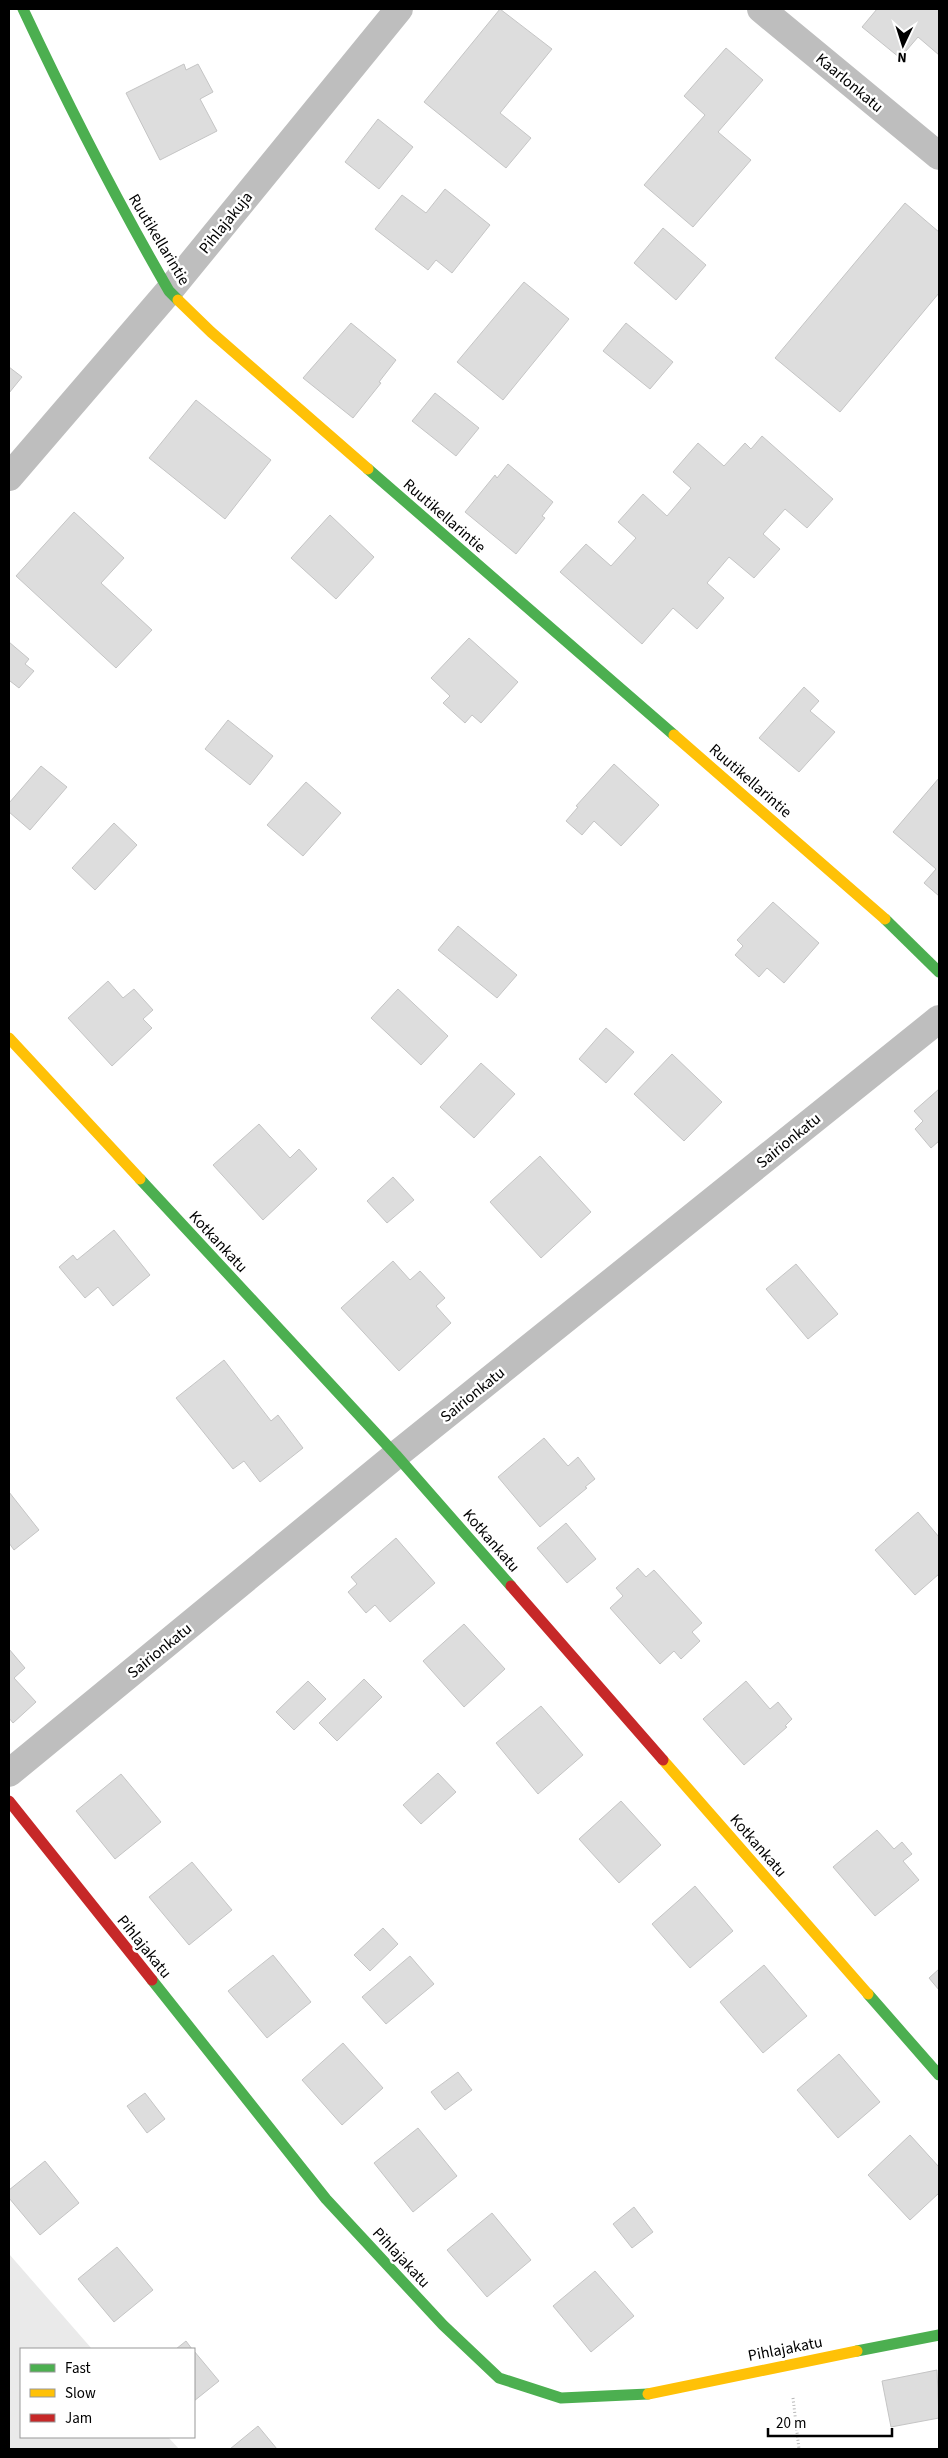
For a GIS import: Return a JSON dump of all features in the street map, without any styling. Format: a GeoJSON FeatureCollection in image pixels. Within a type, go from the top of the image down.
{"type":"FeatureCollection","features":[{"type":"Feature","properties":{"kind":"street","name":"Ruutikellarintie"},"geometry":{"type":"LineString","coordinates":[[23,9],[75,119],[124,213],[169,291],[212,332],[881,915],[939,972]]}},
{"type":"Feature","properties":{"kind":"street","name":"Pihlajakuja"},"geometry":{"type":"LineString","coordinates":[[9,477],[169,291],[399,9]]}},
{"type":"Feature","properties":{"kind":"street","name":"Kaarlonkatu"},"geometry":{"type":"LineString","coordinates":[[762,9],[939,156]]}},
{"type":"Feature","properties":{"kind":"street","name":"Sairionkatu"},"geometry":{"type":"LineString","coordinates":[[9,1773],[396,1455],[939,1019]]}},
{"type":"Feature","properties":{"kind":"street","name":"Kotkankatu"},"geometry":{"type":"LineString","coordinates":[[9,1038],[396,1455],[939,2076]]}},
{"type":"Feature","properties":{"kind":"street","name":"Pihlajakatu"},"geometry":{"type":"LineString","coordinates":[[9,1801],[326,2199],[443,2325],[499,2378],[561,2398],[646,2394],[939,2336]]}},
{"type":"Feature","properties":{"kind":"path"},"geometry":{"type":"LineString","coordinates":[[790,2364],[799,2449]]}},
{"type":"Feature","properties":{"kind":"shaded area"},"geometry":{"type":"Polygon","coordinates":[[[9,2254],[91,2348],[20,2348],[20,2438],[169,2438],[179,2449],[9,2449],[9,2254]]]}},
{"type":"Feature","properties":{"kind":"building"},"geometry":{"type":"Polygon","coordinates":[[[500,9],[552,49],[500,113],[531,138],[506,168],[424,102],[500,9]]]}},
{"type":"Feature","properties":{"kind":"building"},"geometry":{"type":"Polygon","coordinates":[[[877,9],[939,9],[939,55],[918,37],[900,58],[862,27],[877,9]]]}},
{"type":"Feature","properties":{"kind":"building"},"geometry":{"type":"Polygon","coordinates":[[[726,48],[763,80],[718,132],[751,160],[693,227],[644,185],[705,115],[684,96],[726,48]]]}},
{"type":"Feature","properties":{"kind":"building"},"geometry":{"type":"Polygon","coordinates":[[[184,64],[186,70],[198,64],[213,92],[200,99],[217,131],[160,160],[126,93],[184,64]]]}},
{"type":"Feature","properties":{"kind":"building"},"geometry":{"type":"Polygon","coordinates":[[[378,119],[413,147],[379,189],[345,162],[378,119]]]}},
{"type":"Feature","properties":{"kind":"building"},"geometry":{"type":"Polygon","coordinates":[[[445,189],[490,225],[452,273],[436,260],[428,270],[375,229],[402,195],[426,213],[445,189]]]}},
{"type":"Feature","properties":{"kind":"building"},"geometry":{"type":"Polygon","coordinates":[[[905,203],[939,232],[939,293],[840,412],[775,358],[905,203]]]}},
{"type":"Feature","properties":{"kind":"building"},"geometry":{"type":"Polygon","coordinates":[[[663,228],[706,265],[676,300],[634,263],[663,228]]]}},
{"type":"Feature","properties":{"kind":"building"},"geometry":{"type":"Polygon","coordinates":[[[524,282],[569,319],[503,400],[457,362],[524,282]]]}},
{"type":"Feature","properties":{"kind":"building"},"geometry":{"type":"Polygon","coordinates":[[[351,323],[396,360],[379,382],[381,383],[353,418],[303,378],[351,323]]]}},
{"type":"Feature","properties":{"kind":"building"},"geometry":{"type":"Polygon","coordinates":[[[626,323],[673,362],[650,389],[603,351],[626,323]]]}},
{"type":"Feature","properties":{"kind":"building"},"geometry":{"type":"Polygon","coordinates":[[[9,367],[22,377],[9,393],[9,367]]]}},
{"type":"Feature","properties":{"kind":"building"},"geometry":{"type":"Polygon","coordinates":[[[435,393],[479,428],[456,456],[412,421],[435,393]]]}},
{"type":"Feature","properties":{"kind":"building"},"geometry":{"type":"Polygon","coordinates":[[[196,400],[271,460],[225,519],[149,458],[196,400]]]}},
{"type":"Feature","properties":{"kind":"building"},"geometry":{"type":"Polygon","coordinates":[[[762,436],[833,499],[807,528],[785,509],[763,534],[780,549],[754,578],[729,557],[707,583],[724,598],[697,629],[673,608],[642,644],[560,572],[586,544],[611,566],[636,538],[618,522],[643,494],[667,516],[691,488],[673,472],[698,443],[724,466],[745,443],[751,449],[762,436]]]}},
{"type":"Feature","properties":{"kind":"building"},"geometry":{"type":"Polygon","coordinates":[[[508,464],[553,502],[542,516],[545,518],[516,554],[465,512],[495,475],[497,478],[508,464]]]}},
{"type":"Feature","properties":{"kind":"building"},"geometry":{"type":"Polygon","coordinates":[[[74,512],[124,558],[101,583],[152,630],[116,668],[16,576],[74,512]]]}},
{"type":"Feature","properties":{"kind":"building"},"geometry":{"type":"Polygon","coordinates":[[[330,515],[374,557],[336,599],[291,558],[330,515]]]}},
{"type":"Feature","properties":{"kind":"building"},"geometry":{"type":"Polygon","coordinates":[[[469,638],[518,682],[481,723],[472,715],[465,723],[443,703],[450,696],[431,678],[469,638]]]}},
{"type":"Feature","properties":{"kind":"building"},"geometry":{"type":"Polygon","coordinates":[[[9,642],[29,659],[25,664],[34,671],[19,688],[10,681],[9,683],[9,642]]]}},
{"type":"Feature","properties":{"kind":"building"},"geometry":{"type":"Polygon","coordinates":[[[804,687],[819,701],[810,711],[835,732],[799,772],[759,738],[804,687]]]}},
{"type":"Feature","properties":{"kind":"building"},"geometry":{"type":"Polygon","coordinates":[[[228,720],[273,756],[250,785],[205,749],[228,720]]]}},
{"type":"Feature","properties":{"kind":"building"},"geometry":{"type":"Polygon","coordinates":[[[614,764],[659,805],[621,846],[594,821],[582,835],[566,821],[578,807],[576,806],[614,764]]]}},
{"type":"Feature","properties":{"kind":"building"},"geometry":{"type":"Polygon","coordinates":[[[41,766],[67,787],[30,830],[9,812],[9,803],[41,766]]]}},
{"type":"Feature","properties":{"kind":"building"},"geometry":{"type":"Polygon","coordinates":[[[939,778],[939,896],[924,883],[936,869],[893,832],[939,778]]]}},
{"type":"Feature","properties":{"kind":"building"},"geometry":{"type":"Polygon","coordinates":[[[306,782],[341,813],[303,856],[267,825],[306,782]]]}},
{"type":"Feature","properties":{"kind":"building"},"geometry":{"type":"Polygon","coordinates":[[[114,823],[137,845],[95,890],[72,868],[114,823]]]}},
{"type":"Feature","properties":{"kind":"building"},"geometry":{"type":"Polygon","coordinates":[[[773,902],[819,943],[784,983],[767,968],[759,977],[735,955],[743,946],[737,940],[773,902]]]}},
{"type":"Feature","properties":{"kind":"building"},"geometry":{"type":"Polygon","coordinates":[[[458,926],[517,975],[497,998],[438,950],[458,926]]]}},
{"type":"Feature","properties":{"kind":"building"},"geometry":{"type":"Polygon","coordinates":[[[108,981],[123,998],[134,989],[153,1010],[143,1019],[152,1028],[112,1066],[68,1018],[108,981]]]}},
{"type":"Feature","properties":{"kind":"building"},"geometry":{"type":"Polygon","coordinates":[[[398,989],[448,1036],[421,1065],[371,1018],[398,989]]]}},
{"type":"Feature","properties":{"kind":"building"},"geometry":{"type":"Polygon","coordinates":[[[606,1028],[634,1052],[606,1083],[579,1059],[606,1028]]]}},
{"type":"Feature","properties":{"kind":"building"},"geometry":{"type":"Polygon","coordinates":[[[672,1054],[722,1102],[684,1141],[634,1094],[672,1054]]]}},
{"type":"Feature","properties":{"kind":"building"},"geometry":{"type":"Polygon","coordinates":[[[481,1063],[515,1094],[474,1138],[440,1107],[481,1063]]]}},
{"type":"Feature","properties":{"kind":"building"},"geometry":{"type":"Polygon","coordinates":[[[939,1089],[939,1141],[931,1148],[915,1129],[923,1121],[914,1111],[939,1089]]]}},
{"type":"Feature","properties":{"kind":"building"},"geometry":{"type":"Polygon","coordinates":[[[259,1124],[290,1158],[299,1149],[317,1169],[263,1220],[213,1165],[259,1124]]]}},
{"type":"Feature","properties":{"kind":"building"},"geometry":{"type":"Polygon","coordinates":[[[540,1156],[591,1212],[541,1258],[490,1202],[540,1156]]]}},
{"type":"Feature","properties":{"kind":"building"},"geometry":{"type":"Polygon","coordinates":[[[393,1177],[414,1200],[387,1223],[367,1201],[393,1177]]]}},
{"type":"Feature","properties":{"kind":"building"},"geometry":{"type":"Polygon","coordinates":[[[114,1230],[150,1275],[113,1306],[98,1287],[85,1298],[59,1267],[73,1255],[77,1260],[114,1230]]]}},
{"type":"Feature","properties":{"kind":"building"},"geometry":{"type":"Polygon","coordinates":[[[393,1261],[410,1280],[420,1271],[445,1298],[436,1306],[451,1323],[399,1371],[341,1308],[393,1261]]]}},
{"type":"Feature","properties":{"kind":"building"},"geometry":{"type":"Polygon","coordinates":[[[796,1264],[838,1314],[808,1339],[766,1289],[796,1264]]]}},
{"type":"Feature","properties":{"kind":"building"},"geometry":{"type":"Polygon","coordinates":[[[224,1360],[271,1421],[278,1415],[303,1448],[260,1482],[244,1461],[233,1469],[176,1398],[224,1360]]]}},
{"type":"Feature","properties":{"kind":"building"},"geometry":{"type":"Polygon","coordinates":[[[544,1438],[568,1466],[578,1457],[595,1479],[585,1487],[587,1488],[540,1527],[498,1477],[544,1438]]]}},
{"type":"Feature","properties":{"kind":"building"},"geometry":{"type":"Polygon","coordinates":[[[9,1492],[39,1530],[14,1550],[9,1543],[9,1492]]]}},
{"type":"Feature","properties":{"kind":"building"},"geometry":{"type":"Polygon","coordinates":[[[918,1512],[939,1537],[939,1574],[915,1595],[875,1550],[918,1512]]]}},
{"type":"Feature","properties":{"kind":"building"},"geometry":{"type":"Polygon","coordinates":[[[566,1523],[596,1559],[567,1583],[537,1548],[566,1523]]]}},
{"type":"Feature","properties":{"kind":"building"},"geometry":{"type":"Polygon","coordinates":[[[396,1538],[435,1583],[390,1622],[375,1605],[366,1613],[348,1592],[357,1584],[351,1577],[396,1538]]]}},
{"type":"Feature","properties":{"kind":"building"},"geometry":{"type":"Polygon","coordinates":[[[638,1568],[646,1577],[654,1570],[702,1623],[692,1632],[700,1641],[681,1659],[674,1651],[660,1664],[610,1608],[623,1596],[616,1588],[638,1568]]]}},
{"type":"Feature","properties":{"kind":"building"},"geometry":{"type":"Polygon","coordinates":[[[464,1624],[505,1669],[464,1707],[423,1661],[464,1624]]]}},
{"type":"Feature","properties":{"kind":"building"},"geometry":{"type":"Polygon","coordinates":[[[9,1649],[25,1668],[14,1678],[36,1702],[13,1723],[9,1718],[9,1649]]]}},
{"type":"Feature","properties":{"kind":"building"},"geometry":{"type":"Polygon","coordinates":[[[364,1679],[382,1697],[337,1741],[319,1723],[364,1679]]]}},
{"type":"Feature","properties":{"kind":"building"},"geometry":{"type":"Polygon","coordinates":[[[308,1681],[326,1699],[294,1730],[276,1712],[308,1681]]]}},
{"type":"Feature","properties":{"kind":"building"},"geometry":{"type":"Polygon","coordinates":[[[746,1681],[770,1709],[778,1702],[792,1719],[785,1726],[787,1727],[744,1765],[703,1719],[746,1681]]]}},
{"type":"Feature","properties":{"kind":"building"},"geometry":{"type":"Polygon","coordinates":[[[541,1706],[583,1755],[538,1794],[496,1743],[541,1706]]]}},
{"type":"Feature","properties":{"kind":"building"},"geometry":{"type":"Polygon","coordinates":[[[438,1773],[456,1792],[421,1824],[403,1805],[438,1773]]]}},
{"type":"Feature","properties":{"kind":"building"},"geometry":{"type":"Polygon","coordinates":[[[121,1774],[161,1822],[115,1859],[76,1811],[121,1774]]]}},
{"type":"Feature","properties":{"kind":"building"},"geometry":{"type":"Polygon","coordinates":[[[621,1801],[661,1845],[619,1883],[579,1839],[621,1801]]]}},
{"type":"Feature","properties":{"kind":"building"},"geometry":{"type":"Polygon","coordinates":[[[877,1830],[894,1849],[902,1842],[912,1854],[903,1861],[919,1880],[875,1916],[833,1867],[877,1830]]]}},
{"type":"Feature","properties":{"kind":"building"},"geometry":{"type":"Polygon","coordinates":[[[192,1862],[232,1910],[189,1945],[149,1897],[192,1862]]]}},
{"type":"Feature","properties":{"kind":"building"},"geometry":{"type":"Polygon","coordinates":[[[695,1886],[733,1931],[690,1968],[652,1924],[695,1886]]]}},
{"type":"Feature","properties":{"kind":"building"},"geometry":{"type":"Polygon","coordinates":[[[383,1928],[398,1944],[370,1971],[354,1955],[383,1928]]]}},
{"type":"Feature","properties":{"kind":"building"},"geometry":{"type":"Polygon","coordinates":[[[273,1955],[311,2002],[267,2038],[228,1991],[273,1955]]]}},
{"type":"Feature","properties":{"kind":"building"},"geometry":{"type":"Polygon","coordinates":[[[410,1956],[434,1984],[386,2024],[362,1997],[410,1956]]]}},
{"type":"Feature","properties":{"kind":"building"},"geometry":{"type":"Polygon","coordinates":[[[764,1965],[807,2016],[763,2053],[720,2002],[764,1965]]]}},
{"type":"Feature","properties":{"kind":"building"},"geometry":{"type":"Polygon","coordinates":[[[939,1969],[939,1990],[929,1978],[939,1969]]]}},
{"type":"Feature","properties":{"kind":"building"},"geometry":{"type":"Polygon","coordinates":[[[343,2043],[383,2088],[342,2125],[302,2080],[343,2043]]]}},
{"type":"Feature","properties":{"kind":"building"},"geometry":{"type":"Polygon","coordinates":[[[839,2054],[880,2102],[838,2138],[797,2090],[839,2054]]]}},
{"type":"Feature","properties":{"kind":"building"},"geometry":{"type":"Polygon","coordinates":[[[458,2072],[472,2090],[445,2110],[431,2092],[458,2072]]]}},
{"type":"Feature","properties":{"kind":"building"},"geometry":{"type":"Polygon","coordinates":[[[145,2093],[165,2119],[147,2133],[127,2106],[145,2093]]]}},
{"type":"Feature","properties":{"kind":"building"},"geometry":{"type":"Polygon","coordinates":[[[418,2128],[457,2176],[413,2212],[374,2163],[418,2128]]]}},
{"type":"Feature","properties":{"kind":"building"},"geometry":{"type":"Polygon","coordinates":[[[910,2135],[939,2167],[939,2193],[910,2220],[868,2175],[910,2135]]]}},
{"type":"Feature","properties":{"kind":"building"},"geometry":{"type":"Polygon","coordinates":[[[45,2161],[79,2203],[40,2235],[9,2198],[9,2190],[45,2161]]]}},
{"type":"Feature","properties":{"kind":"building"},"geometry":{"type":"Polygon","coordinates":[[[634,2207],[653,2232],[632,2248],[613,2224],[634,2207]]]}},
{"type":"Feature","properties":{"kind":"building"},"geometry":{"type":"Polygon","coordinates":[[[492,2213],[531,2260],[487,2297],[447,2250],[492,2213]]]}},
{"type":"Feature","properties":{"kind":"building"},"geometry":{"type":"Polygon","coordinates":[[[117,2247],[153,2290],[114,2322],[78,2279],[117,2247]]]}},
{"type":"Feature","properties":{"kind":"building"},"geometry":{"type":"Polygon","coordinates":[[[595,2271],[634,2316],[591,2352],[553,2306],[595,2271]]]}},
{"type":"Feature","properties":{"kind":"building"},"geometry":{"type":"Polygon","coordinates":[[[186,2341],[191,2348],[177,2348],[186,2341]]]}},
{"type":"Feature","properties":{"kind":"building"},"geometry":{"type":"Polygon","coordinates":[[[195,2352],[219,2381],[195,2400],[195,2352]]]}},
{"type":"Feature","properties":{"kind":"building"},"geometry":{"type":"Polygon","coordinates":[[[937,2370],[939,2418],[891,2427],[882,2381],[937,2370]]]}},
{"type":"Feature","properties":{"kind":"building"},"geometry":{"type":"Polygon","coordinates":[[[258,2426],[277,2449],[230,2449],[258,2426]]]}},
{"type":"Feature","properties":{"kind":"traffic: fast"},"geometry":{"type":"LineString","coordinates":[[23,9],[111,187],[169,291],[178,300]]}},
{"type":"Feature","properties":{"kind":"traffic: fast"},"geometry":{"type":"LineString","coordinates":[[368,469],[674,735]]}},
{"type":"Feature","properties":{"kind":"traffic: fast"},"geometry":{"type":"LineString","coordinates":[[885,919],[939,972]]}},
{"type":"Feature","properties":{"kind":"traffic: fast"},"geometry":{"type":"LineString","coordinates":[[140,1179],[396,1455],[511,1586]]}},
{"type":"Feature","properties":{"kind":"traffic: fast"},"geometry":{"type":"LineString","coordinates":[[152,1980],[326,2199],[443,2325],[499,2378],[561,2398],[648,2394]]}},
{"type":"Feature","properties":{"kind":"traffic: fast"},"geometry":{"type":"LineString","coordinates":[[868,1994],[939,2075]]}},
{"type":"Feature","properties":{"kind":"traffic: fast"},"geometry":{"type":"LineString","coordinates":[[857,2351],[939,2335]]}},
{"type":"Feature","properties":{"kind":"traffic: slow"},"geometry":{"type":"LineString","coordinates":[[178,300],[211,332],[368,469]]}},
{"type":"Feature","properties":{"kind":"traffic: slow"},"geometry":{"type":"LineString","coordinates":[[674,735],[885,919]]}},
{"type":"Feature","properties":{"kind":"traffic: slow"},"geometry":{"type":"LineString","coordinates":[[9,1038],[140,1179]]}},
{"type":"Feature","properties":{"kind":"traffic: slow"},"geometry":{"type":"LineString","coordinates":[[663,1760],[868,1994]]}},
{"type":"Feature","properties":{"kind":"traffic: slow"},"geometry":{"type":"LineString","coordinates":[[648,2394],[857,2351]]}},
{"type":"Feature","properties":{"kind":"traffic: jam"},"geometry":{"type":"LineString","coordinates":[[511,1586],[663,1760]]}},
{"type":"Feature","properties":{"kind":"traffic: jam"},"geometry":{"type":"LineString","coordinates":[[9,1801],[152,1980]]}}]}
